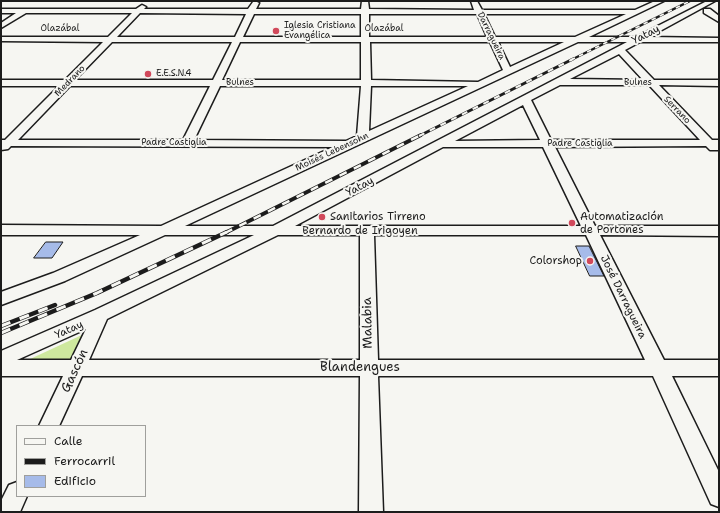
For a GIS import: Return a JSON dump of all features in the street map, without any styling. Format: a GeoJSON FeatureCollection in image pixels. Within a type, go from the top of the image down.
{"type":"FeatureCollection","features":[{"type":"Feature","properties":{"kind":"street","name":"Medrano"},"geometry":{"type":"LineString","coordinates":[[4,145],[68,83],[148,1]]}},
{"type":"Feature","properties":{"kind":"street"},"geometry":{"type":"LineString","coordinates":[[187,143],[256,1]]}},
{"type":"Feature","properties":{"kind":"street"},"geometry":{"type":"LineString","coordinates":[[363,137],[366,83],[365,1]]}},
{"type":"Feature","properties":{"kind":"street","name":"Darragueira"},"geometry":{"type":"LineString","coordinates":[[474,1],[507,70]]}},
{"type":"Feature","properties":{"kind":"street","name":"Moisés Lebensohn"},"geometry":{"type":"LineString","coordinates":[[1,299],[59,277],[160,232],[507,70],[578,40],[661,1]]}},
{"type":"Feature","properties":{"kind":"street","name":"Yatay"},"geometry":{"type":"LineString","coordinates":[[1,359],[101,315],[274,232],[712,1]]}},
{"type":"Feature","properties":{"kind":"street"},"geometry":{"type":"LineString","coordinates":[[1,26],[34,4]]}},
{"type":"Feature","properties":{"kind":"street"},"geometry":{"type":"LineString","coordinates":[[590,9],[609,25]]}},
{"type":"Feature","properties":{"kind":"street"},"geometry":{"type":"LineString","coordinates":[[1,11],[479,12],[590,9],[636,13]]}},
{"type":"Feature","properties":{"kind":"street"},"geometry":{"type":"LineString","coordinates":[[697,9],[719,11]]}},
{"type":"Feature","properties":{"kind":"street"},"geometry":{"type":"LineString","coordinates":[[706,11],[719,20]]}},
{"type":"Feature","properties":{"kind":"street","name":"Olazábal"},"geometry":{"type":"LineString","coordinates":[[1,39],[719,40]]}},
{"type":"Feature","properties":{"kind":"street","name":"Serrano"},"geometry":{"type":"LineString","coordinates":[[619,49],[714,143],[719,153]]}},
{"type":"Feature","properties":{"kind":"street","name":"Bulnes"},"geometry":{"type":"LineString","coordinates":[[557,82],[719,83]]}},
{"type":"Feature","properties":{"kind":"street","name":"Bulnes"},"geometry":{"type":"LineString","coordinates":[[1,83],[479,83]]}},
{"type":"Feature","properties":{"kind":"street","name":"José Darragueira"},"geometry":{"type":"LineString","coordinates":[[525,99],[719,496]]}},
{"type":"Feature","properties":{"kind":"street","name":"Padre Castiglia"},"geometry":{"type":"LineString","coordinates":[[4,145],[187,143],[347,144]]}},
{"type":"Feature","properties":{"kind":"street","name":"Padre Castiglia"},"geometry":{"type":"LineString","coordinates":[[441,144],[714,143]]}},
{"type":"Feature","properties":{"kind":"street","name":"Bernardo de Irigoyen"},"geometry":{"type":"LineString","coordinates":[[1,230],[160,232],[719,231]]}},
{"type":"Feature","properties":{"kind":"street","name":"Malabia"},"geometry":{"type":"LineString","coordinates":[[367,231],[371,512]]}},
{"type":"Feature","properties":{"kind":"street","name":"Gascón"},"geometry":{"type":"LineString","coordinates":[[49,425],[101,315]]}},
{"type":"Feature","properties":{"kind":"street","name":"Blandengues"},"geometry":{"type":"LineString","coordinates":[[1,368],[719,368]]}},
{"type":"Feature","properties":{"kind":"street"},"geometry":{"type":"LineString","coordinates":[[8,512],[16,495]]}},
{"type":"Feature","properties":{"kind":"green space"},"geometry":{"type":"Polygon","coordinates":[[[84,334],[71,359],[28,360],[84,334]]]}},
{"type":"Feature","properties":{"kind":"building"},"geometry":{"type":"Polygon","coordinates":[[[46,242],[63,242],[52,258],[34,258],[46,242]]]}},
{"type":"Feature","properties":{"kind":"building","name":"Colorshop"},"geometry":{"type":"Polygon","coordinates":[[[576,246],[589,246],[604,276],[590,276],[576,246]]]}},
{"type":"Feature","properties":{"kind":"railway"},"geometry":{"type":"LineString","coordinates":[[571,60],[690,1]]}},
{"type":"Feature","properties":{"kind":"railway"},"geometry":{"type":"LineString","coordinates":[[227,232],[571,60]]}},
{"type":"Feature","properties":{"kind":"railway"},"geometry":{"type":"LineString","coordinates":[[1,333],[97,293],[227,232]]}},
{"type":"Feature","properties":{"kind":"railway"},"geometry":{"type":"LineString","coordinates":[[1,326],[55,305]]}},
{"type":"Feature","properties":{"kind":"place","name":"Iglesia Cristiana Evangélica"},"geometry":{"type":"Point","coordinates":[276,31]}},
{"type":"Feature","properties":{"kind":"place","name":"E.E.S.N.4"},"geometry":{"type":"Point","coordinates":[148,74]}},
{"type":"Feature","properties":{"kind":"place","name":"Sanitarios Tirreno"},"geometry":{"type":"Point","coordinates":[322,217]}},
{"type":"Feature","properties":{"kind":"place","name":"Automatización de Portones"},"geometry":{"type":"Point","coordinates":[572,223]}},
{"type":"Feature","properties":{"kind":"place","name":"Colorshop"},"geometry":{"type":"Point","coordinates":[590,261]}}]}
